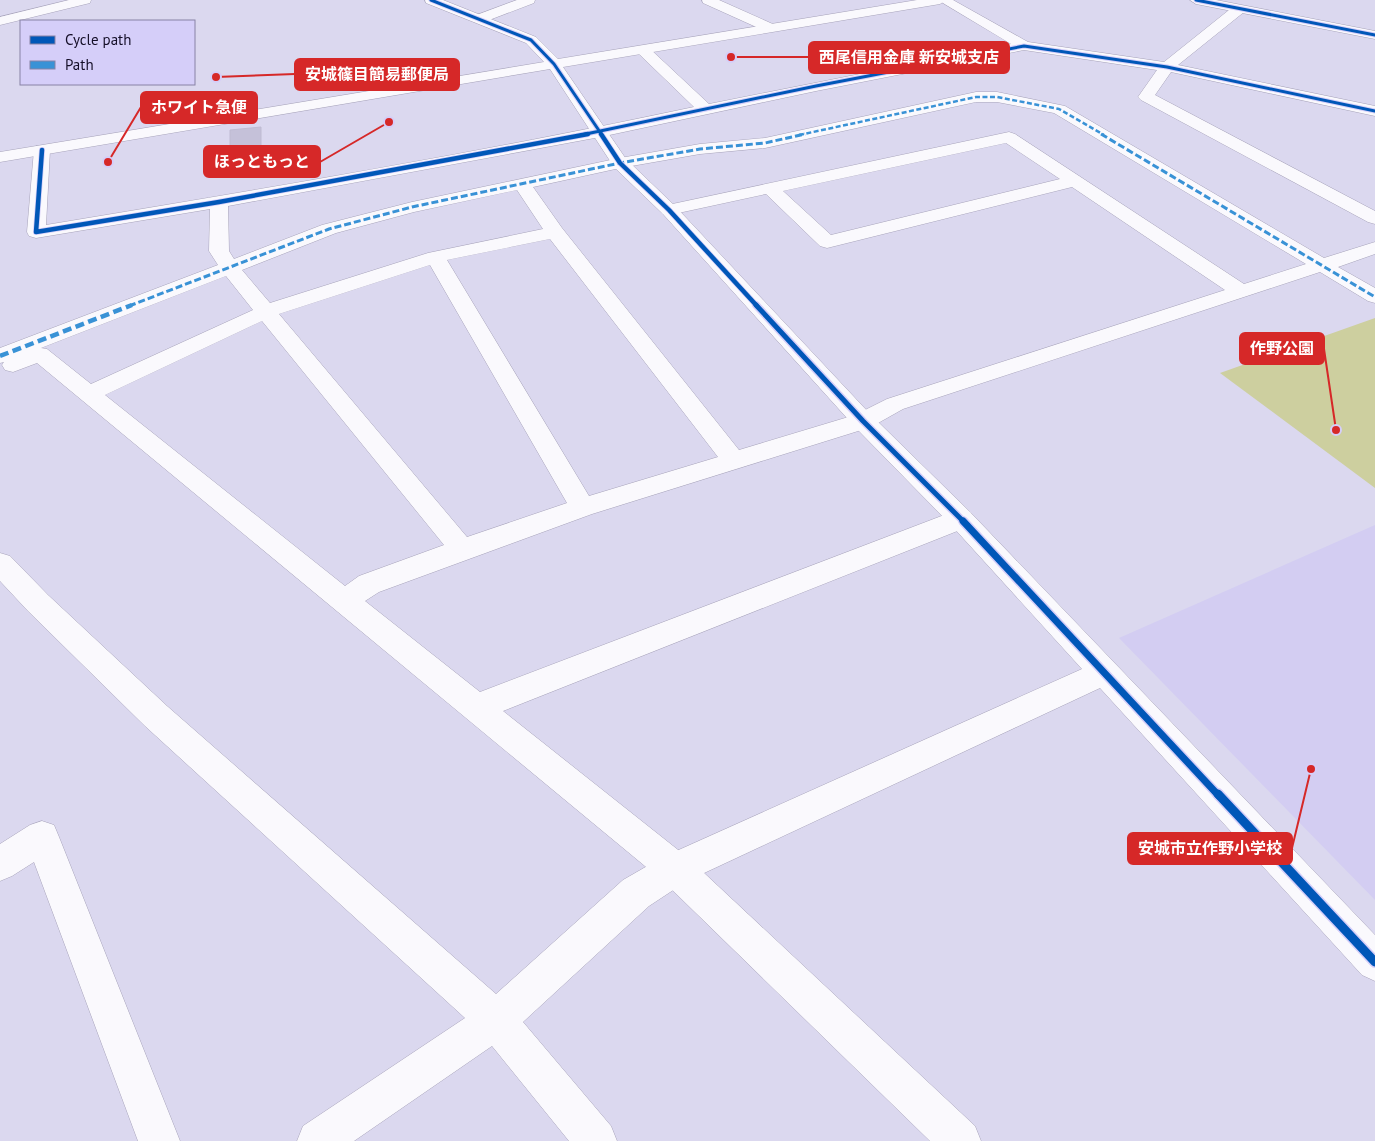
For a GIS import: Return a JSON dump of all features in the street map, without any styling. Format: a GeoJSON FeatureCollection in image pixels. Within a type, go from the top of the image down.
{"type":"FeatureCollection","features":[{"type":"Feature","properties":{"kind":"street"},"geometry":{"type":"LineString","coordinates":[[0,21],[84,0]]}},
{"type":"Feature","properties":{"kind":"street"},"geometry":{"type":"LineString","coordinates":[[431,0],[531,40],[554,64],[620,163],[669,210],[862,421],[960,518],[1375,962]]}},
{"type":"Feature","properties":{"kind":"street"},"geometry":{"type":"LineString","coordinates":[[479,19],[529,0]]}},
{"type":"Feature","properties":{"kind":"street"},"geometry":{"type":"LineString","coordinates":[[708,0],[770,28]]}},
{"type":"Feature","properties":{"kind":"street"},"geometry":{"type":"LineString","coordinates":[[0,157],[940,0]]}},
{"type":"Feature","properties":{"kind":"street"},"geometry":{"type":"LineString","coordinates":[[944,0],[1024,46]]}},
{"type":"Feature","properties":{"kind":"street"},"geometry":{"type":"LineString","coordinates":[[1196,0],[1375,35]]}},
{"type":"Feature","properties":{"kind":"street"},"geometry":{"type":"LineString","coordinates":[[1239,9],[1167,66],[1146,97],[1375,218]]}},
{"type":"Feature","properties":{"kind":"street"},"geometry":{"type":"LineString","coordinates":[[42,150],[36,232],[219,202],[600,132],[705,109],[1024,46],[1167,66],[1375,111]]}},
{"type":"Feature","properties":{"kind":"street"},"geometry":{"type":"LineString","coordinates":[[642,50],[705,109]]}},
{"type":"Feature","properties":{"kind":"street"},"geometry":{"type":"LineString","coordinates":[[0,356],[329,229],[412,207],[620,163],[700,150],[765,143],[976,97],[997,97],[1059,109],[1375,297]]}},
{"type":"Feature","properties":{"kind":"street"},"geometry":{"type":"LineString","coordinates":[[669,210],[1009,137],[1242,292]]}},
{"type":"Feature","properties":{"kind":"street"},"geometry":{"type":"LineString","coordinates":[[770,188],[827,242],[1074,181]]}},
{"type":"Feature","properties":{"kind":"street"},"geometry":{"type":"LineString","coordinates":[[522,184],[555,232],[734,461]]}},
{"type":"Feature","properties":{"kind":"street"},"geometry":{"type":"LineString","coordinates":[[219,202],[219,251],[229,267],[462,548]]}},
{"type":"Feature","properties":{"kind":"street"},"geometry":{"type":"LineString","coordinates":[[89,394],[265,312],[340,286],[435,257],[555,232]]}},
{"type":"Feature","properties":{"kind":"street"},"geometry":{"type":"LineString","coordinates":[[345,600],[370,584],[462,548],[583,507],[862,421],[895,404],[1375,248]]}},
{"type":"Feature","properties":{"kind":"street"},"geometry":{"type":"LineString","coordinates":[[435,257],[583,507]]}},
{"type":"Feature","properties":{"kind":"street"},"geometry":{"type":"LineString","coordinates":[[0,371],[39,354],[89,394],[676,869],[960,1141]]}},
{"type":"Feature","properties":{"kind":"street"},"geometry":{"type":"LineString","coordinates":[[477,707],[960,518]]}},
{"type":"Feature","properties":{"kind":"street"},"geometry":{"type":"LineString","coordinates":[[0,563],[38,603],[156,716],[496,1020],[596,1141]]}},
{"type":"Feature","properties":{"kind":"street"},"geometry":{"type":"LineString","coordinates":[[318,1141],[496,1020],[636,894],[676,869],[1104,672]]}},
{"type":"Feature","properties":{"kind":"street"},"geometry":{"type":"LineString","coordinates":[[0,864],[42,837],[159,1141]]}},
{"type":"Feature","properties":{"kind":"shaded area"},"geometry":{"type":"Polygon","coordinates":[[[1375,525],[1375,900],[1119,638],[1375,525]]]}},
{"type":"Feature","properties":{"kind":"green space"},"geometry":{"type":"Polygon","coordinates":[[[1375,318],[1375,488],[1220,373],[1375,318]]]}},
{"type":"Feature","properties":{"kind":"building"},"geometry":{"type":"Polygon","coordinates":[[[261,127],[261,154],[230,159],[230,130],[261,127]]]}},
{"type":"Feature","properties":{"kind":"marked path"},"geometry":{"type":"LineString","coordinates":[[0,356],[329,229],[412,207],[620,163],[700,149],[765,143],[976,97],[997,97],[1059,109],[1375,297]]}},
{"type":"Feature","properties":{"kind":"cycle path"},"geometry":{"type":"LineString","coordinates":[[431,0],[531,40],[554,64],[620,163],[669,210],[863,421],[961,519],[1375,962]]}},
{"type":"Feature","properties":{"kind":"cycle path"},"geometry":{"type":"LineString","coordinates":[[1196,0],[1375,35]]}},
{"type":"Feature","properties":{"kind":"cycle path"},"geometry":{"type":"LineString","coordinates":[[42,150],[36,232],[219,202],[600,132],[816,86],[1024,46],[1167,67],[1375,111]]}},
{"type":"Feature","properties":{"kind":"place","name":"西尾信用金庫 新安城支店"},"geometry":{"type":"Point","coordinates":[731,57]}},
{"type":"Feature","properties":{"kind":"place","name":"安城篠目簡易郵便局"},"geometry":{"type":"Point","coordinates":[216,77]}},
{"type":"Feature","properties":{"kind":"place","name":"ほっともっと"},"geometry":{"type":"Point","coordinates":[389,122]}},
{"type":"Feature","properties":{"kind":"place","name":"ホワイト急便"},"geometry":{"type":"Point","coordinates":[108,162]}},
{"type":"Feature","properties":{"kind":"place","name":"作野公園"},"geometry":{"type":"Point","coordinates":[1336,430]}},
{"type":"Feature","properties":{"kind":"place","name":"安城市立作野小学校"},"geometry":{"type":"Point","coordinates":[1311,769]}}]}
